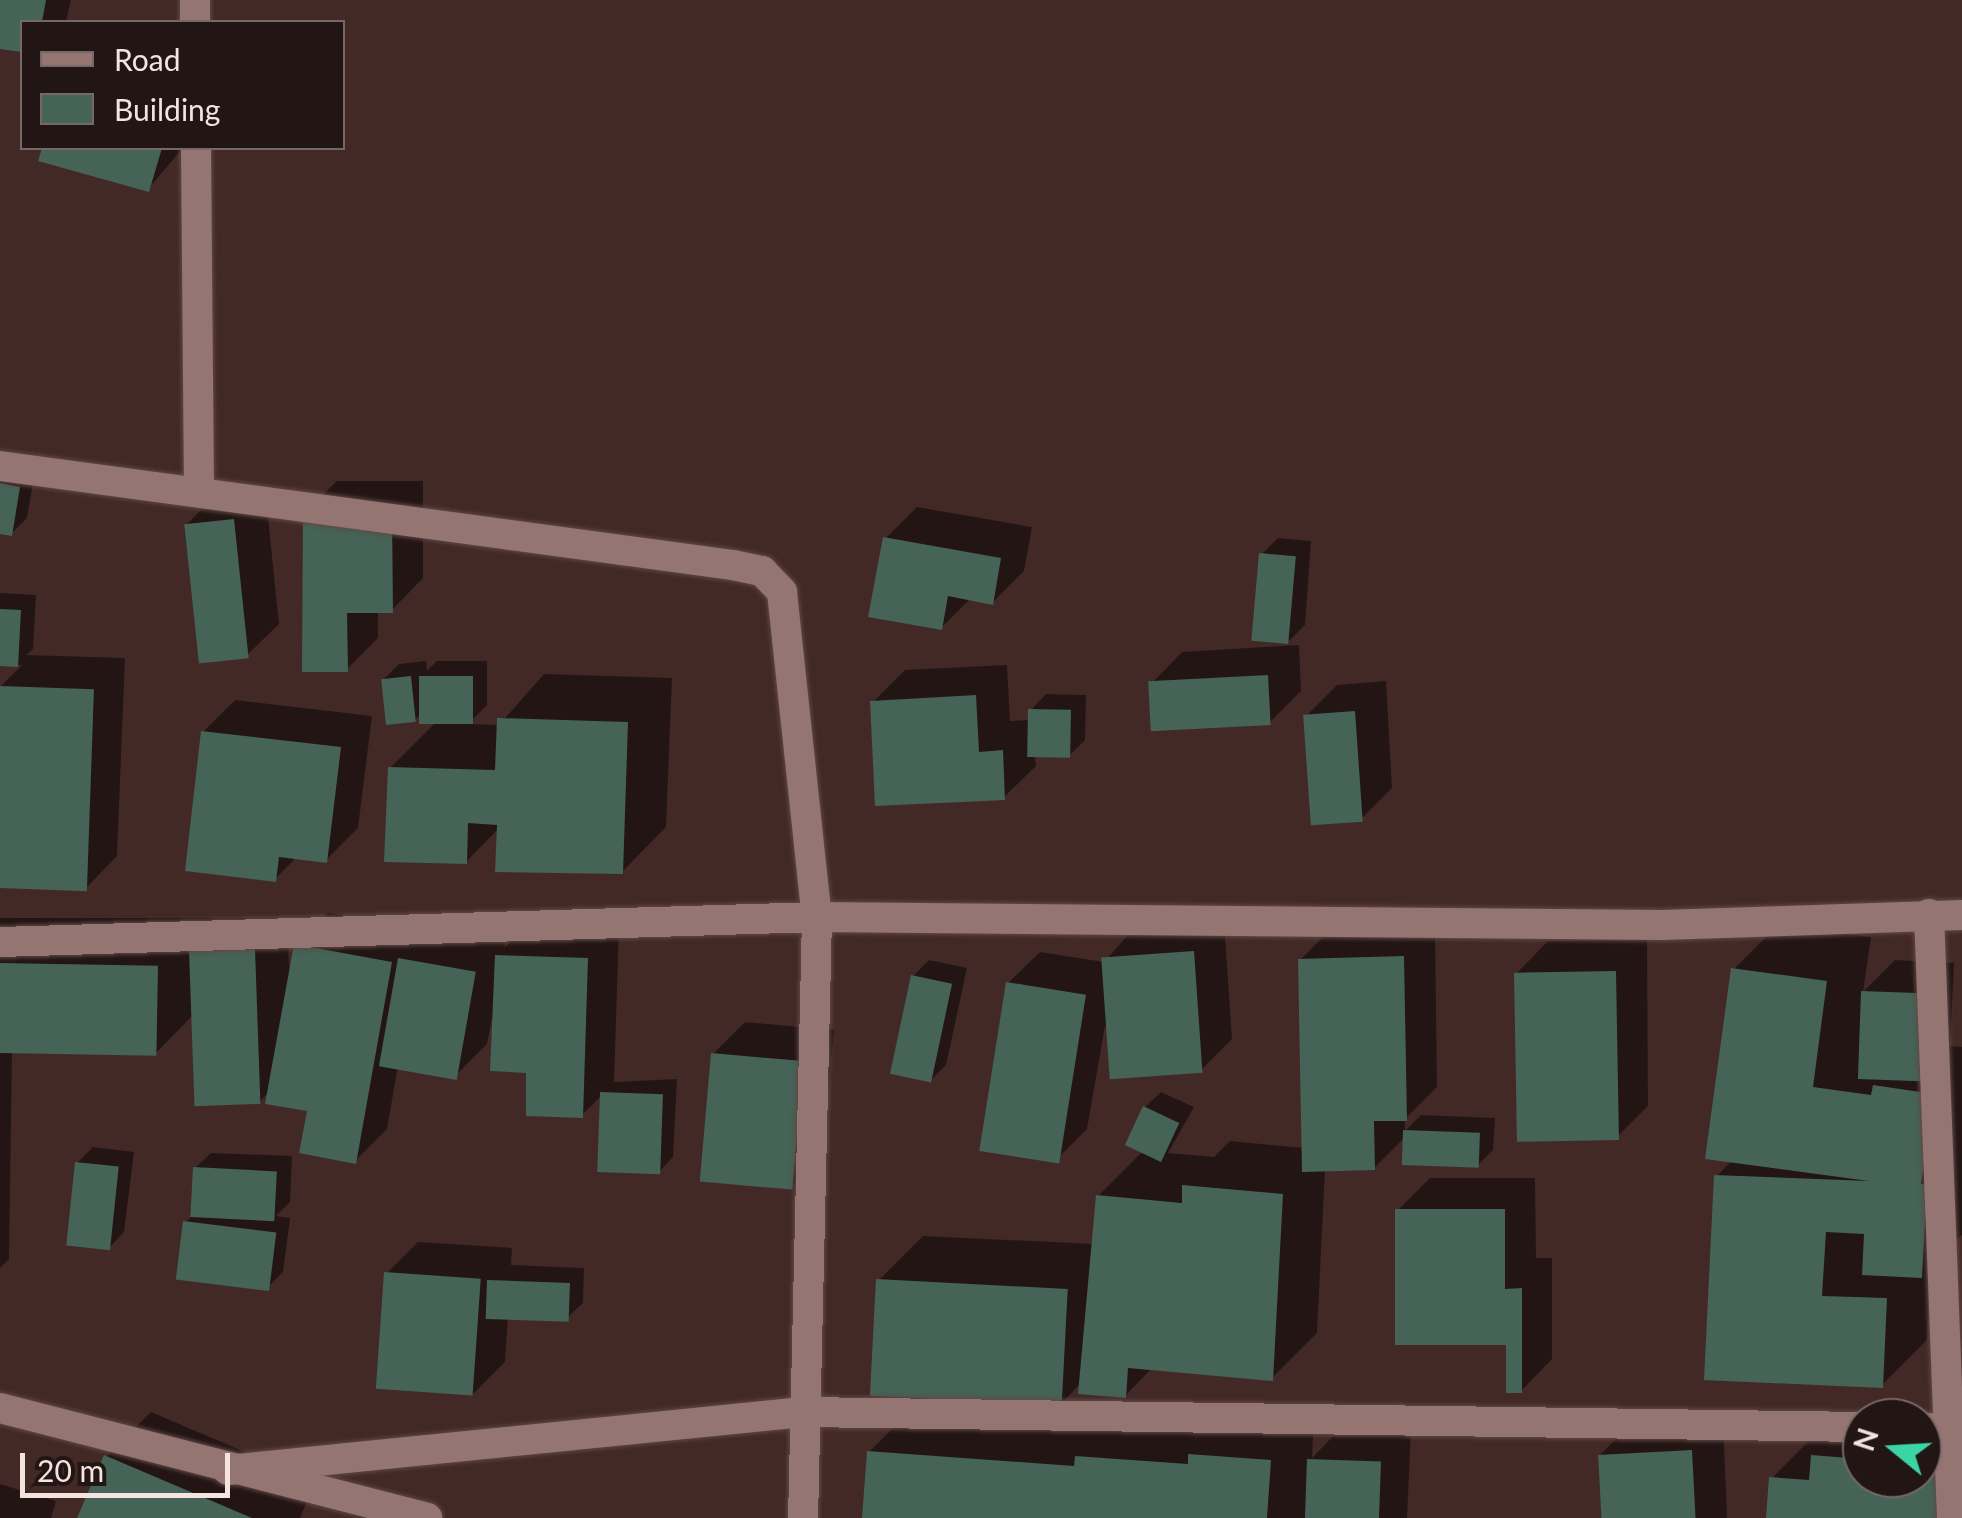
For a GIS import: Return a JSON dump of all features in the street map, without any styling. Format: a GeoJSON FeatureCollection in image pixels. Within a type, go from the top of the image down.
{"type":"FeatureCollection","features":[{"type":"Feature","properties":{"kind":"street"},"geometry":{"type":"LineString","coordinates":[[196,150],[199,491]]}},
{"type":"Feature","properties":{"kind":"street"},"geometry":{"type":"LineString","coordinates":[[0,466],[762,571],[782,592],[817,917],[804,1518]]}},
{"type":"Feature","properties":{"kind":"street"},"geometry":{"type":"LineString","coordinates":[[1929,914],[1945,1428],[1952,1518]]}},
{"type":"Feature","properties":{"kind":"street"},"geometry":{"type":"LineString","coordinates":[[0,942],[817,917],[1662,925],[1962,915]]}},
{"type":"Feature","properties":{"kind":"street"},"geometry":{"type":"LineString","coordinates":[[0,1408],[228,1470],[427,1518]]}},
{"type":"Feature","properties":{"kind":"street"},"geometry":{"type":"LineString","coordinates":[[228,1470],[804,1412],[1842,1427]]}},
{"type":"Feature","properties":{"kind":"building"},"geometry":{"type":"Polygon","coordinates":[[[0,0],[46,0],[42,20],[20,20],[20,52],[0,49],[0,0]]]}},
{"type":"Feature","properties":{"kind":"building"},"geometry":{"type":"Polygon","coordinates":[[[41,150],[161,150],[149,192],[38,161],[41,150]]]}},
{"type":"Feature","properties":{"kind":"building"},"geometry":{"type":"Polygon","coordinates":[[[0,483],[20,487],[12,536],[0,534],[0,483]]]}},
{"type":"Feature","properties":{"kind":"building"},"geometry":{"type":"Polygon","coordinates":[[[303,511],[392,512],[393,613],[347,613],[348,672],[302,672],[303,511]]]}},
{"type":"Feature","properties":{"kind":"building"},"geometry":{"type":"Polygon","coordinates":[[[234,519],[249,658],[199,663],[184,524],[234,519]]]}},
{"type":"Feature","properties":{"kind":"building"},"geometry":{"type":"Polygon","coordinates":[[[883,537],[1001,558],[993,605],[948,596],[942,630],[868,617],[883,537]]]}},
{"type":"Feature","properties":{"kind":"building"},"geometry":{"type":"Polygon","coordinates":[[[1259,553],[1296,556],[1288,644],[1251,641],[1259,553]]]}},
{"type":"Feature","properties":{"kind":"building"},"geometry":{"type":"Polygon","coordinates":[[[0,609],[21,610],[18,667],[0,666],[0,609]]]}},
{"type":"Feature","properties":{"kind":"building"},"geometry":{"type":"Polygon","coordinates":[[[1268,675],[1271,725],[1151,731],[1148,681],[1268,675]]]}},
{"type":"Feature","properties":{"kind":"building"},"geometry":{"type":"Polygon","coordinates":[[[411,676],[416,722],[386,725],[381,679],[411,676]]]}},
{"type":"Feature","properties":{"kind":"building"},"geometry":{"type":"Polygon","coordinates":[[[419,676],[473,676],[473,724],[419,724],[419,676]]]}},
{"type":"Feature","properties":{"kind":"building"},"geometry":{"type":"Polygon","coordinates":[[[0,686],[94,689],[87,891],[0,888],[0,686]]]}},
{"type":"Feature","properties":{"kind":"building"},"geometry":{"type":"Polygon","coordinates":[[[976,695],[979,752],[1003,750],[1005,800],[875,806],[870,701],[976,695]]]}},
{"type":"Feature","properties":{"kind":"building"},"geometry":{"type":"Polygon","coordinates":[[[1028,709],[1071,710],[1070,758],[1027,757],[1028,709]]]}},
{"type":"Feature","properties":{"kind":"building"},"geometry":{"type":"Polygon","coordinates":[[[1355,711],[1363,822],[1311,825],[1303,715],[1355,711]]]}},
{"type":"Feature","properties":{"kind":"building"},"geometry":{"type":"Polygon","coordinates":[[[497,718],[628,722],[623,874],[495,872],[497,825],[468,823],[467,864],[384,862],[388,767],[495,770],[497,718]]]}},
{"type":"Feature","properties":{"kind":"building"},"geometry":{"type":"Polygon","coordinates":[[[201,731],[341,747],[327,863],[279,857],[276,882],[185,871],[201,731]]]}},
{"type":"Feature","properties":{"kind":"building"},"geometry":{"type":"Polygon","coordinates":[[[294,944],[392,962],[356,1164],[299,1153],[307,1111],[265,1104],[294,944]]]}},
{"type":"Feature","properties":{"kind":"building"},"geometry":{"type":"Polygon","coordinates":[[[255,949],[260,1104],[194,1106],[189,951],[255,949]]]}},
{"type":"Feature","properties":{"kind":"building"},"geometry":{"type":"Polygon","coordinates":[[[1194,951],[1203,1073],[1110,1079],[1101,957],[1194,951]]]}},
{"type":"Feature","properties":{"kind":"building"},"geometry":{"type":"Polygon","coordinates":[[[495,955],[588,958],[583,1118],[526,1116],[526,1073],[490,1071],[495,955]]]}},
{"type":"Feature","properties":{"kind":"building"},"geometry":{"type":"Polygon","coordinates":[[[1404,956],[1407,1121],[1374,1121],[1375,1170],[1302,1172],[1298,959],[1404,956]]]}},
{"type":"Feature","properties":{"kind":"building"},"geometry":{"type":"Polygon","coordinates":[[[398,958],[476,972],[457,1080],[379,1066],[398,958]]]}},
{"type":"Feature","properties":{"kind":"building"},"geometry":{"type":"Polygon","coordinates":[[[0,963],[158,966],[156,1056],[0,1053],[0,963]]]}},
{"type":"Feature","properties":{"kind":"building"},"geometry":{"type":"Polygon","coordinates":[[[1731,968],[1827,981],[1813,1087],[1871,1095],[1873,1085],[1934,1094],[1921,1184],[1927,1184],[1922,1278],[1862,1275],[1864,1234],[1826,1232],[1822,1296],[1887,1298],[1883,1388],[1704,1380],[1714,1175],[1869,1181],[1705,1159],[1731,968]]]}},
{"type":"Feature","properties":{"kind":"building"},"geometry":{"type":"Polygon","coordinates":[[[1616,971],[1619,1140],[1517,1142],[1514,973],[1616,971]]]}},
{"type":"Feature","properties":{"kind":"building"},"geometry":{"type":"Polygon","coordinates":[[[911,975],[952,984],[931,1083],[890,1074],[911,975]]]}},
{"type":"Feature","properties":{"kind":"building"},"geometry":{"type":"Polygon","coordinates":[[[1006,982],[1086,995],[1059,1164],[979,1151],[1006,982]]]}},
{"type":"Feature","properties":{"kind":"building"},"geometry":{"type":"Polygon","coordinates":[[[1861,991],[1924,993],[1921,1081],[1858,1079],[1861,991]]]}},
{"type":"Feature","properties":{"kind":"building"},"geometry":{"type":"Polygon","coordinates":[[[711,1053],[804,1061],[792,1190],[700,1182],[711,1053]]]}},
{"type":"Feature","properties":{"kind":"building"},"geometry":{"type":"Polygon","coordinates":[[[600,1092],[663,1094],[660,1174],[597,1172],[600,1092]]]}},
{"type":"Feature","properties":{"kind":"building"},"geometry":{"type":"Polygon","coordinates":[[[1143,1106],[1179,1123],[1161,1162],[1125,1145],[1143,1106]]]}},
{"type":"Feature","properties":{"kind":"building"},"geometry":{"type":"Polygon","coordinates":[[[1403,1130],[1480,1133],[1479,1168],[1402,1165],[1403,1130]]]}},
{"type":"Feature","properties":{"kind":"building"},"geometry":{"type":"Polygon","coordinates":[[[75,1162],[119,1167],[110,1250],[66,1246],[75,1162]]]}},
{"type":"Feature","properties":{"kind":"building"},"geometry":{"type":"Polygon","coordinates":[[[193,1167],[277,1171],[274,1221],[190,1217],[193,1167]]]}},
{"type":"Feature","properties":{"kind":"building"},"geometry":{"type":"Polygon","coordinates":[[[1182,1185],[1283,1194],[1273,1381],[1128,1368],[1126,1398],[1078,1394],[1096,1195],[1182,1203],[1182,1185]]]}},
{"type":"Feature","properties":{"kind":"building"},"geometry":{"type":"Polygon","coordinates":[[[1395,1209],[1505,1209],[1505,1289],[1522,1288],[1522,1393],[1506,1393],[1506,1345],[1395,1345],[1395,1209]]]}},
{"type":"Feature","properties":{"kind":"building"},"geometry":{"type":"Polygon","coordinates":[[[183,1221],[276,1232],[269,1291],[176,1280],[183,1221]]]}},
{"type":"Feature","properties":{"kind":"building"},"geometry":{"type":"Polygon","coordinates":[[[384,1272],[481,1279],[473,1395],[376,1389],[384,1272]]]}},
{"type":"Feature","properties":{"kind":"building"},"geometry":{"type":"Polygon","coordinates":[[[876,1279],[1068,1289],[1062,1406],[870,1396],[876,1279]]]}},
{"type":"Feature","properties":{"kind":"building"},"geometry":{"type":"Polygon","coordinates":[[[487,1280],[570,1283],[569,1322],[486,1319],[487,1280]]]}},
{"type":"Feature","properties":{"kind":"building"},"geometry":{"type":"Polygon","coordinates":[[[1692,1450],[1696,1518],[1601,1518],[1598,1455],[1692,1450]]]}},
{"type":"Feature","properties":{"kind":"building"},"geometry":{"type":"Polygon","coordinates":[[[867,1451],[1074,1466],[1075,1456],[1188,1464],[1188,1454],[1271,1460],[1267,1518],[862,1518],[867,1451]]]}},
{"type":"Feature","properties":{"kind":"building"},"geometry":{"type":"Polygon","coordinates":[[[104,1455],[252,1518],[77,1518],[104,1455]]]}},
{"type":"Feature","properties":{"kind":"building"},"geometry":{"type":"Polygon","coordinates":[[[1811,1455],[1842,1457],[1842,1498],[1940,1498],[1939,1518],[1766,1518],[1769,1477],[1809,1480],[1811,1455]]]}},
{"type":"Feature","properties":{"kind":"building"},"geometry":{"type":"Polygon","coordinates":[[[1307,1459],[1381,1462],[1379,1518],[1305,1518],[1307,1459]]]}}]}
